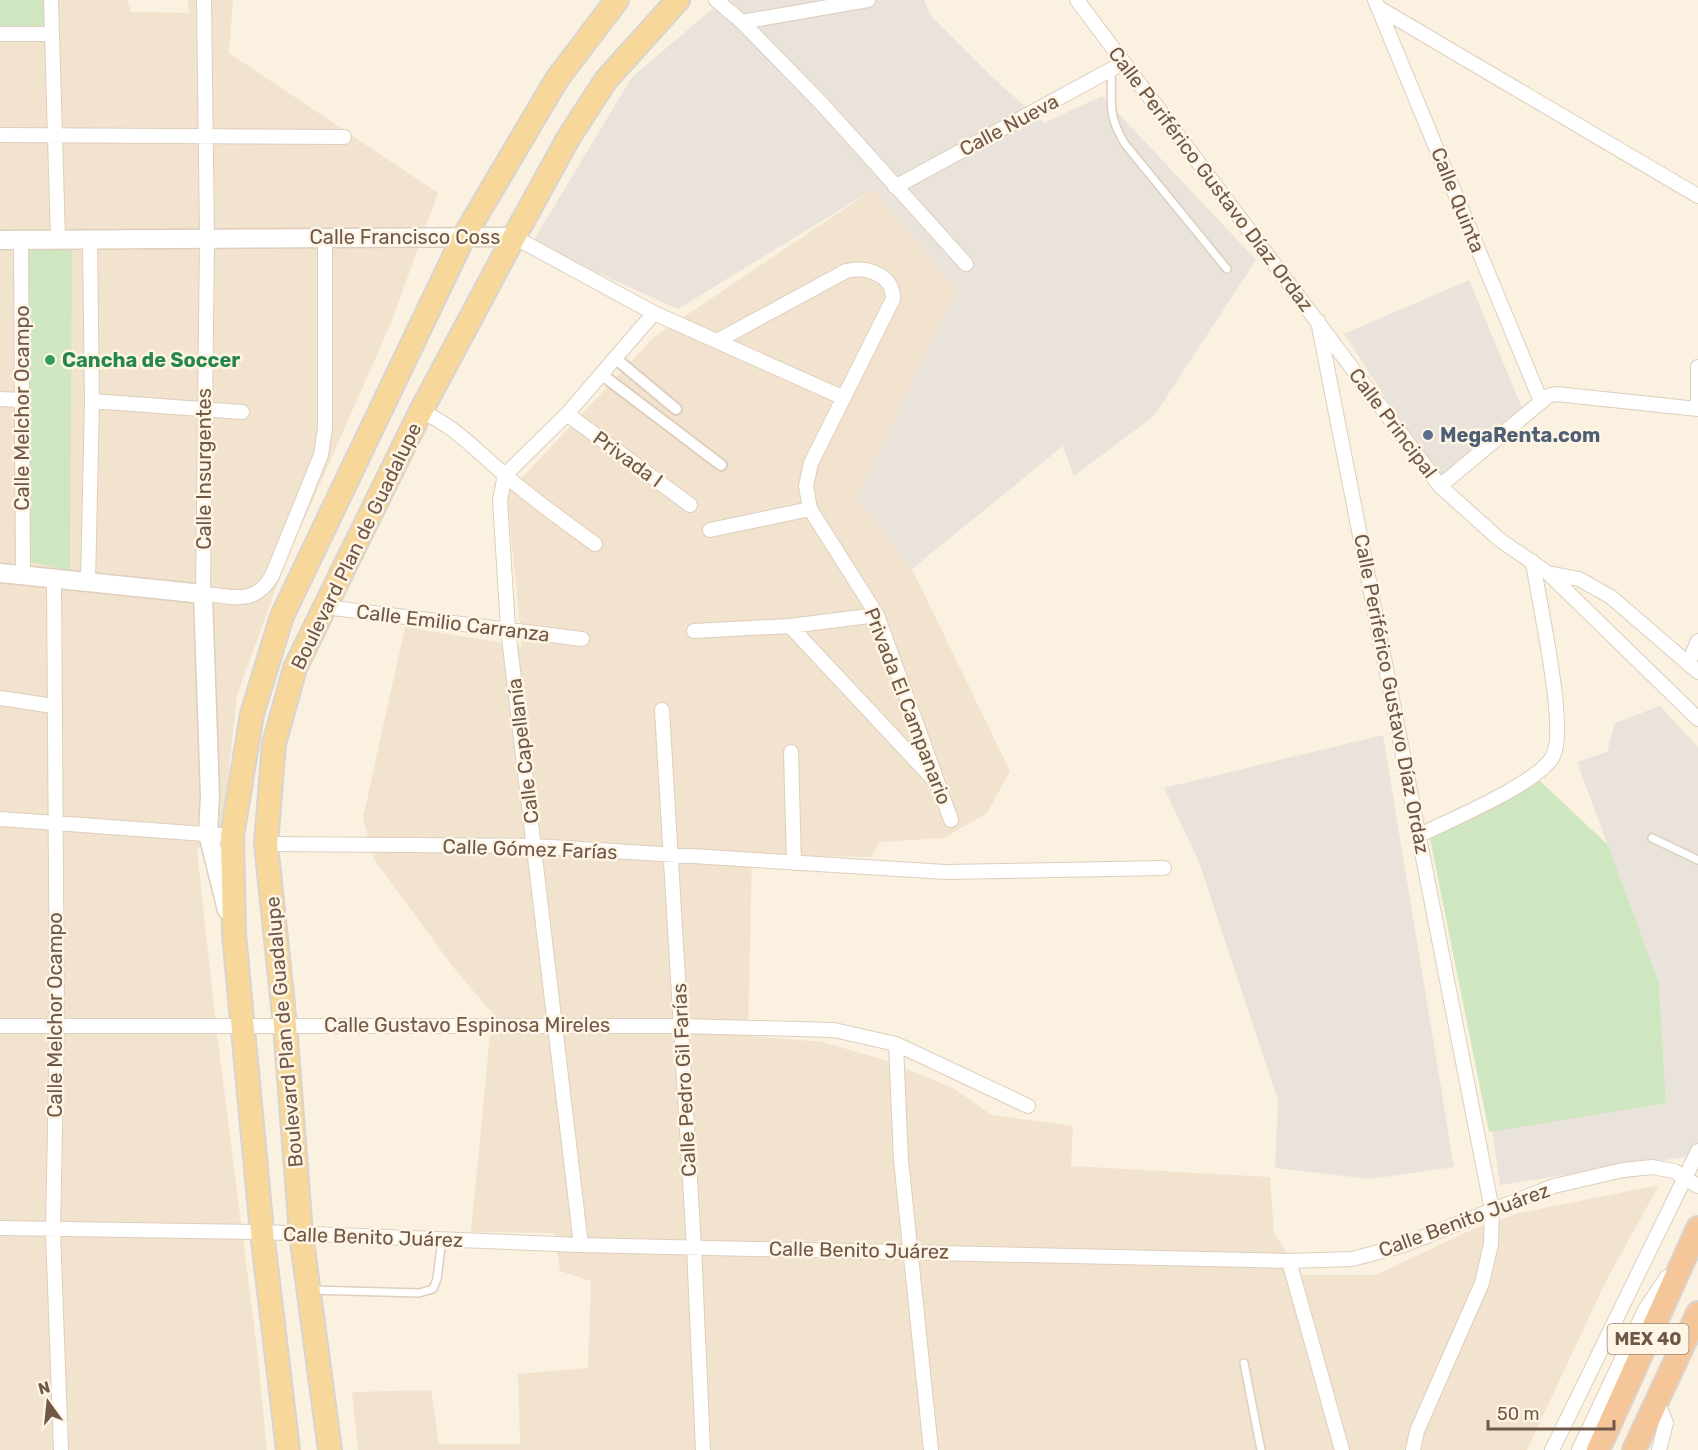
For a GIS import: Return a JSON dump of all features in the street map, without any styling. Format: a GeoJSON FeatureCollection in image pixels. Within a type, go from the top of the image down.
{"type":"FeatureCollection","features":[{"type":"Feature","properties":{"kind":"highway","name":"MEX 40"},"geometry":{"type":"LineString","coordinates":[[1598,1450],[1697,1230]]}},
{"type":"Feature","properties":{"kind":"highway","name":"MEX 40"},"geometry":{"type":"LineString","coordinates":[[1634,1450],[1658,1403],[1698,1313]]}},
{"type":"Feature","properties":{"kind":"highway"},"geometry":{"type":"LineString","coordinates":[[1674,1367],[1698,1347]]}},
{"type":"Feature","properties":{"kind":"main road","name":"Boulevard Plan de Guadalupe"},"geometry":{"type":"LineString","coordinates":[[288,1450],[262,1232],[234,934],[232,836],[252,714],[282,616],[463,238],[557,79],[617,0]]}},
{"type":"Feature","properties":{"kind":"main road","name":"Boulevard Plan de Guadalupe"},"geometry":{"type":"LineString","coordinates":[[330,1450],[301,1234],[285,1025],[266,844],[274,744],[295,668],[421,411],[514,237],[570,137],[606,80],[678,0]]}},
{"type":"Feature","properties":{"kind":"street"},"geometry":{"type":"LineString","coordinates":[[51,0],[50,34],[58,239]]}},
{"type":"Feature","properties":{"kind":"street","name":"Calle Insurgentes"},"geometry":{"type":"LineString","coordinates":[[204,0],[207,238],[203,594],[210,796],[208,834],[234,934]]}},
{"type":"Feature","properties":{"kind":"street"},"geometry":{"type":"LineString","coordinates":[[716,0],[742,22],[822,104],[966,264]]}},
{"type":"Feature","properties":{"kind":"street"},"geometry":{"type":"LineString","coordinates":[[742,22],[868,0]]}},
{"type":"Feature","properties":{"kind":"street","name":"Calle Periférico Gustavo Díaz Ordaz"},"geometry":{"type":"LineString","coordinates":[[1077,0],[1318,321],[1492,1210],[1491,1244],[1482,1283],[1417,1431],[1413,1450]]}},
{"type":"Feature","properties":{"kind":"street"},"geometry":{"type":"LineString","coordinates":[[1377,4],[1698,196]]}},
{"type":"Feature","properties":{"kind":"street","name":"Calle Quinta"},"geometry":{"type":"LineString","coordinates":[[1377,4],[1540,399]]}},
{"type":"Feature","properties":{"kind":"street"},"geometry":{"type":"LineString","coordinates":[[0,34],[50,34]]}},
{"type":"Feature","properties":{"kind":"street","name":"Calle Nueva"},"geometry":{"type":"LineString","coordinates":[[895,187],[1123,63]]}},
{"type":"Feature","properties":{"kind":"street"},"geometry":{"type":"LineString","coordinates":[[0,135],[344,137]]}},
{"type":"Feature","properties":{"kind":"street","name":"Calle Francisco Coss"},"geometry":{"type":"LineString","coordinates":[[0,240],[514,237],[654,313],[719,340],[844,398]]}},
{"type":"Feature","properties":{"kind":"street"},"geometry":{"type":"LineString","coordinates":[[0,573],[247,598],[258,594],[272,576],[321,456],[325,428],[325,238]]}},
{"type":"Feature","properties":{"kind":"street"},"geometry":{"type":"LineString","coordinates":[[88,583],[92,401],[90,240]]}},
{"type":"Feature","properties":{"kind":"street","name":"Calle Melchor Ocampo"},"geometry":{"type":"LineString","coordinates":[[21,241],[23,576]]}},
{"type":"Feature","properties":{"kind":"street","name":"Privada El Campanario"},"geometry":{"type":"LineString","coordinates":[[719,340],[846,271],[859,268],[871,271],[885,278],[893,290],[893,299],[811,463],[806,486],[810,509],[877,615],[951,820]]}},
{"type":"Feature","properties":{"kind":"street"},"geometry":{"type":"LineString","coordinates":[[505,475],[567,414],[654,313]]}},
{"type":"Feature","properties":{"kind":"street","name":"Calle Principal"},"geometry":{"type":"LineString","coordinates":[[1318,321],[1440,486],[1473,519],[1548,573],[1671,696],[1698,719]]}},
{"type":"Feature","properties":{"kind":"street"},"geometry":{"type":"LineString","coordinates":[[615,358],[676,409]]}},
{"type":"Feature","properties":{"kind":"street"},"geometry":{"type":"LineString","coordinates":[[1440,486],[1540,399],[1556,394],[1698,409],[1698,367]]}},
{"type":"Feature","properties":{"kind":"street"},"geometry":{"type":"LineString","coordinates":[[601,374],[721,465]]}},
{"type":"Feature","properties":{"kind":"street"},"geometry":{"type":"LineString","coordinates":[[0,399],[22,400]]}},
{"type":"Feature","properties":{"kind":"street"},"geometry":{"type":"LineString","coordinates":[[92,401],[242,412]]}},
{"type":"Feature","properties":{"kind":"street"},"geometry":{"type":"LineString","coordinates":[[421,411],[440,420],[471,442],[505,475],[595,544]]}},
{"type":"Feature","properties":{"kind":"street","name":"Privada I"},"geometry":{"type":"LineString","coordinates":[[567,414],[690,505]]}},
{"type":"Feature","properties":{"kind":"street","name":"Calle Capellanía"},"geometry":{"type":"LineString","coordinates":[[505,475],[500,500],[508,629],[553,1025],[581,1245]]}},
{"type":"Feature","properties":{"kind":"street"},"geometry":{"type":"LineString","coordinates":[[710,530],[810,509]]}},
{"type":"Feature","properties":{"kind":"street"},"geometry":{"type":"LineString","coordinates":[[1420,835],[1523,782],[1553,757],[1557,745],[1557,723],[1533,562]]}},
{"type":"Feature","properties":{"kind":"street","name":"Calle Principal"},"geometry":{"type":"LineString","coordinates":[[1548,573],[1579,579],[1611,597],[1693,668]]}},
{"type":"Feature","properties":{"kind":"street","name":"Calle Melchor Ocampo"},"geometry":{"type":"LineString","coordinates":[[54,580],[53,706],[57,1024],[53,1231],[61,1450]]}},
{"type":"Feature","properties":{"kind":"street","name":"Calle Emilio Carranza"},"geometry":{"type":"LineString","coordinates":[[325,607],[582,639]]}},
{"type":"Feature","properties":{"kind":"street"},"geometry":{"type":"LineString","coordinates":[[694,631],[790,626],[877,615]]}},
{"type":"Feature","properties":{"kind":"street"},"geometry":{"type":"LineString","coordinates":[[790,626],[938,784]]}},
{"type":"Feature","properties":{"kind":"street"},"geometry":{"type":"LineString","coordinates":[[1693,668],[1698,641]]}},
{"type":"Feature","properties":{"kind":"street"},"geometry":{"type":"LineString","coordinates":[[0,698],[53,706]]}},
{"type":"Feature","properties":{"kind":"street","name":"Calle Pedro Gil Farías"},"geometry":{"type":"LineString","coordinates":[[662,710],[694,1247],[703,1450]]}},
{"type":"Feature","properties":{"kind":"street"},"geometry":{"type":"LineString","coordinates":[[791,752],[794,863]]}},
{"type":"Feature","properties":{"kind":"street"},"geometry":{"type":"LineString","coordinates":[[0,819],[232,836]]}},
{"type":"Feature","properties":{"kind":"street","name":"Calle Gómez Farías"},"geometry":{"type":"LineString","coordinates":[[266,844],[534,846],[945,872],[1164,868]]}},
{"type":"Feature","properties":{"kind":"street","name":"Calle Gustavo Espinosa Mireles"},"geometry":{"type":"LineString","coordinates":[[0,1026],[243,1023],[681,1026],[834,1030],[896,1044],[1028,1106]]}},
{"type":"Feature","properties":{"kind":"street"},"geometry":{"type":"LineString","coordinates":[[896,1044],[896,1104],[931,1450]]}},
{"type":"Feature","properties":{"kind":"street"},"geometry":{"type":"LineString","coordinates":[[1552,1450],[1692,1181],[1698,1151]]}},
{"type":"Feature","properties":{"kind":"street","name":"Calle Benito Juárez"},"geometry":{"type":"LineString","coordinates":[[0,1228],[53,1231],[262,1232],[581,1245],[1289,1261],[1352,1259],[1411,1243],[1554,1186],[1623,1170],[1652,1167],[1674,1171],[1692,1181]]}},
{"type":"Feature","properties":{"kind":"street"},"geometry":{"type":"LineString","coordinates":[[1579,1450],[1645,1310],[1697,1230]]}},
{"type":"Feature","properties":{"kind":"street"},"geometry":{"type":"LineString","coordinates":[[1289,1261],[1342,1450]]}},
{"type":"Feature","properties":{"kind":"street"},"geometry":{"type":"LineString","coordinates":[[1658,1403],[1666,1423],[1659,1450]]}},
{"type":"Feature","properties":{"kind":"lane"},"geometry":{"type":"LineString","coordinates":[[1111,70],[1110,96],[1114,125],[1125,144],[1227,269]]}},
{"type":"Feature","properties":{"kind":"lane"},"geometry":{"type":"LineString","coordinates":[[1652,838],[1698,860]]}},
{"type":"Feature","properties":{"kind":"lane"},"geometry":{"type":"LineString","coordinates":[[308,1290],[419,1293],[433,1289],[437,1279],[442,1239]]}},
{"type":"Feature","properties":{"kind":"lane"},"geometry":{"type":"LineString","coordinates":[[1244,1363],[1261,1450]]}},
{"type":"Feature","properties":{"kind":"shaded area"},"geometry":{"type":"Polygon","coordinates":[[[0,0],[127,0],[131,12],[189,13],[188,0],[233,0],[229,53],[438,193],[391,323],[286,561],[237,695],[223,825],[197,850],[216,1026],[257,1348],[267,1450],[0,1450],[0,0]]]}},
{"type":"Feature","properties":{"kind":"shaded area"},"geometry":{"type":"Polygon","coordinates":[[[723,0],[924,0],[931,16],[993,78],[1044,123],[1102,96],[1256,260],[1154,416],[1074,476],[1063,446],[912,569],[857,497],[957,291],[874,189],[678,309],[532,243],[632,77],[723,0]]]}},
{"type":"Feature","properties":{"kind":"shaded area"},"geometry":{"type":"Polygon","coordinates":[[[874,189],[958,291],[857,497],[912,569],[1010,771],[987,813],[944,838],[880,842],[871,857],[752,855],[748,1036],[823,1042],[887,1061],[953,1088],[992,1115],[1073,1126],[1071,1166],[1270,1177],[1274,1234],[1303,1275],[1376,1275],[1473,1229],[1519,1213],[1659,1185],[1605,1283],[1527,1450],[358,1450],[352,1392],[431,1390],[439,1444],[520,1444],[518,1374],[588,1368],[591,1281],[560,1271],[554,1233],[471,1232],[492,1013],[453,967],[374,859],[363,818],[405,627],[522,646],[507,494],[654,337],[874,189]]]}},
{"type":"Feature","properties":{"kind":"shaded area","name":"MegaRenta.com"},"geometry":{"type":"Polygon","coordinates":[[[1469,280],[1522,408],[1438,479],[1344,334],[1469,280]]]}},
{"type":"Feature","properties":{"kind":"shaded area"},"geometry":{"type":"Polygon","coordinates":[[[1660,706],[1698,747],[1698,1155],[1500,1185],[1492,1130],[1666,1103],[1659,983],[1577,762],[1607,752],[1615,723],[1660,706]]]}},
{"type":"Feature","properties":{"kind":"shaded area"},"geometry":{"type":"Polygon","coordinates":[[[1383,735],[1454,1167],[1370,1179],[1275,1168],[1278,1100],[1199,862],[1164,788],[1383,735]]]}},
{"type":"Feature","properties":{"kind":"green space"},"geometry":{"type":"Polygon","coordinates":[[[0,0],[48,0],[48,32],[0,32],[0,0]]]}},
{"type":"Feature","properties":{"kind":"green space"},"geometry":{"type":"Polygon","coordinates":[[[72,244],[70,571],[28,561],[28,245],[72,244]]]}},
{"type":"Feature","properties":{"kind":"green space"},"geometry":{"type":"Polygon","coordinates":[[[1539,780],[1608,845],[1659,983],[1666,1103],[1489,1132],[1428,829],[1539,780]]]}},
{"type":"Feature","properties":{"kind":"place","name":"Cancha de Soccer"},"geometry":{"type":"Point","coordinates":[50,360]}},
{"type":"Feature","properties":{"kind":"place","name":"MegaRenta.com"},"geometry":{"type":"Point","coordinates":[1428,435]}}]}
